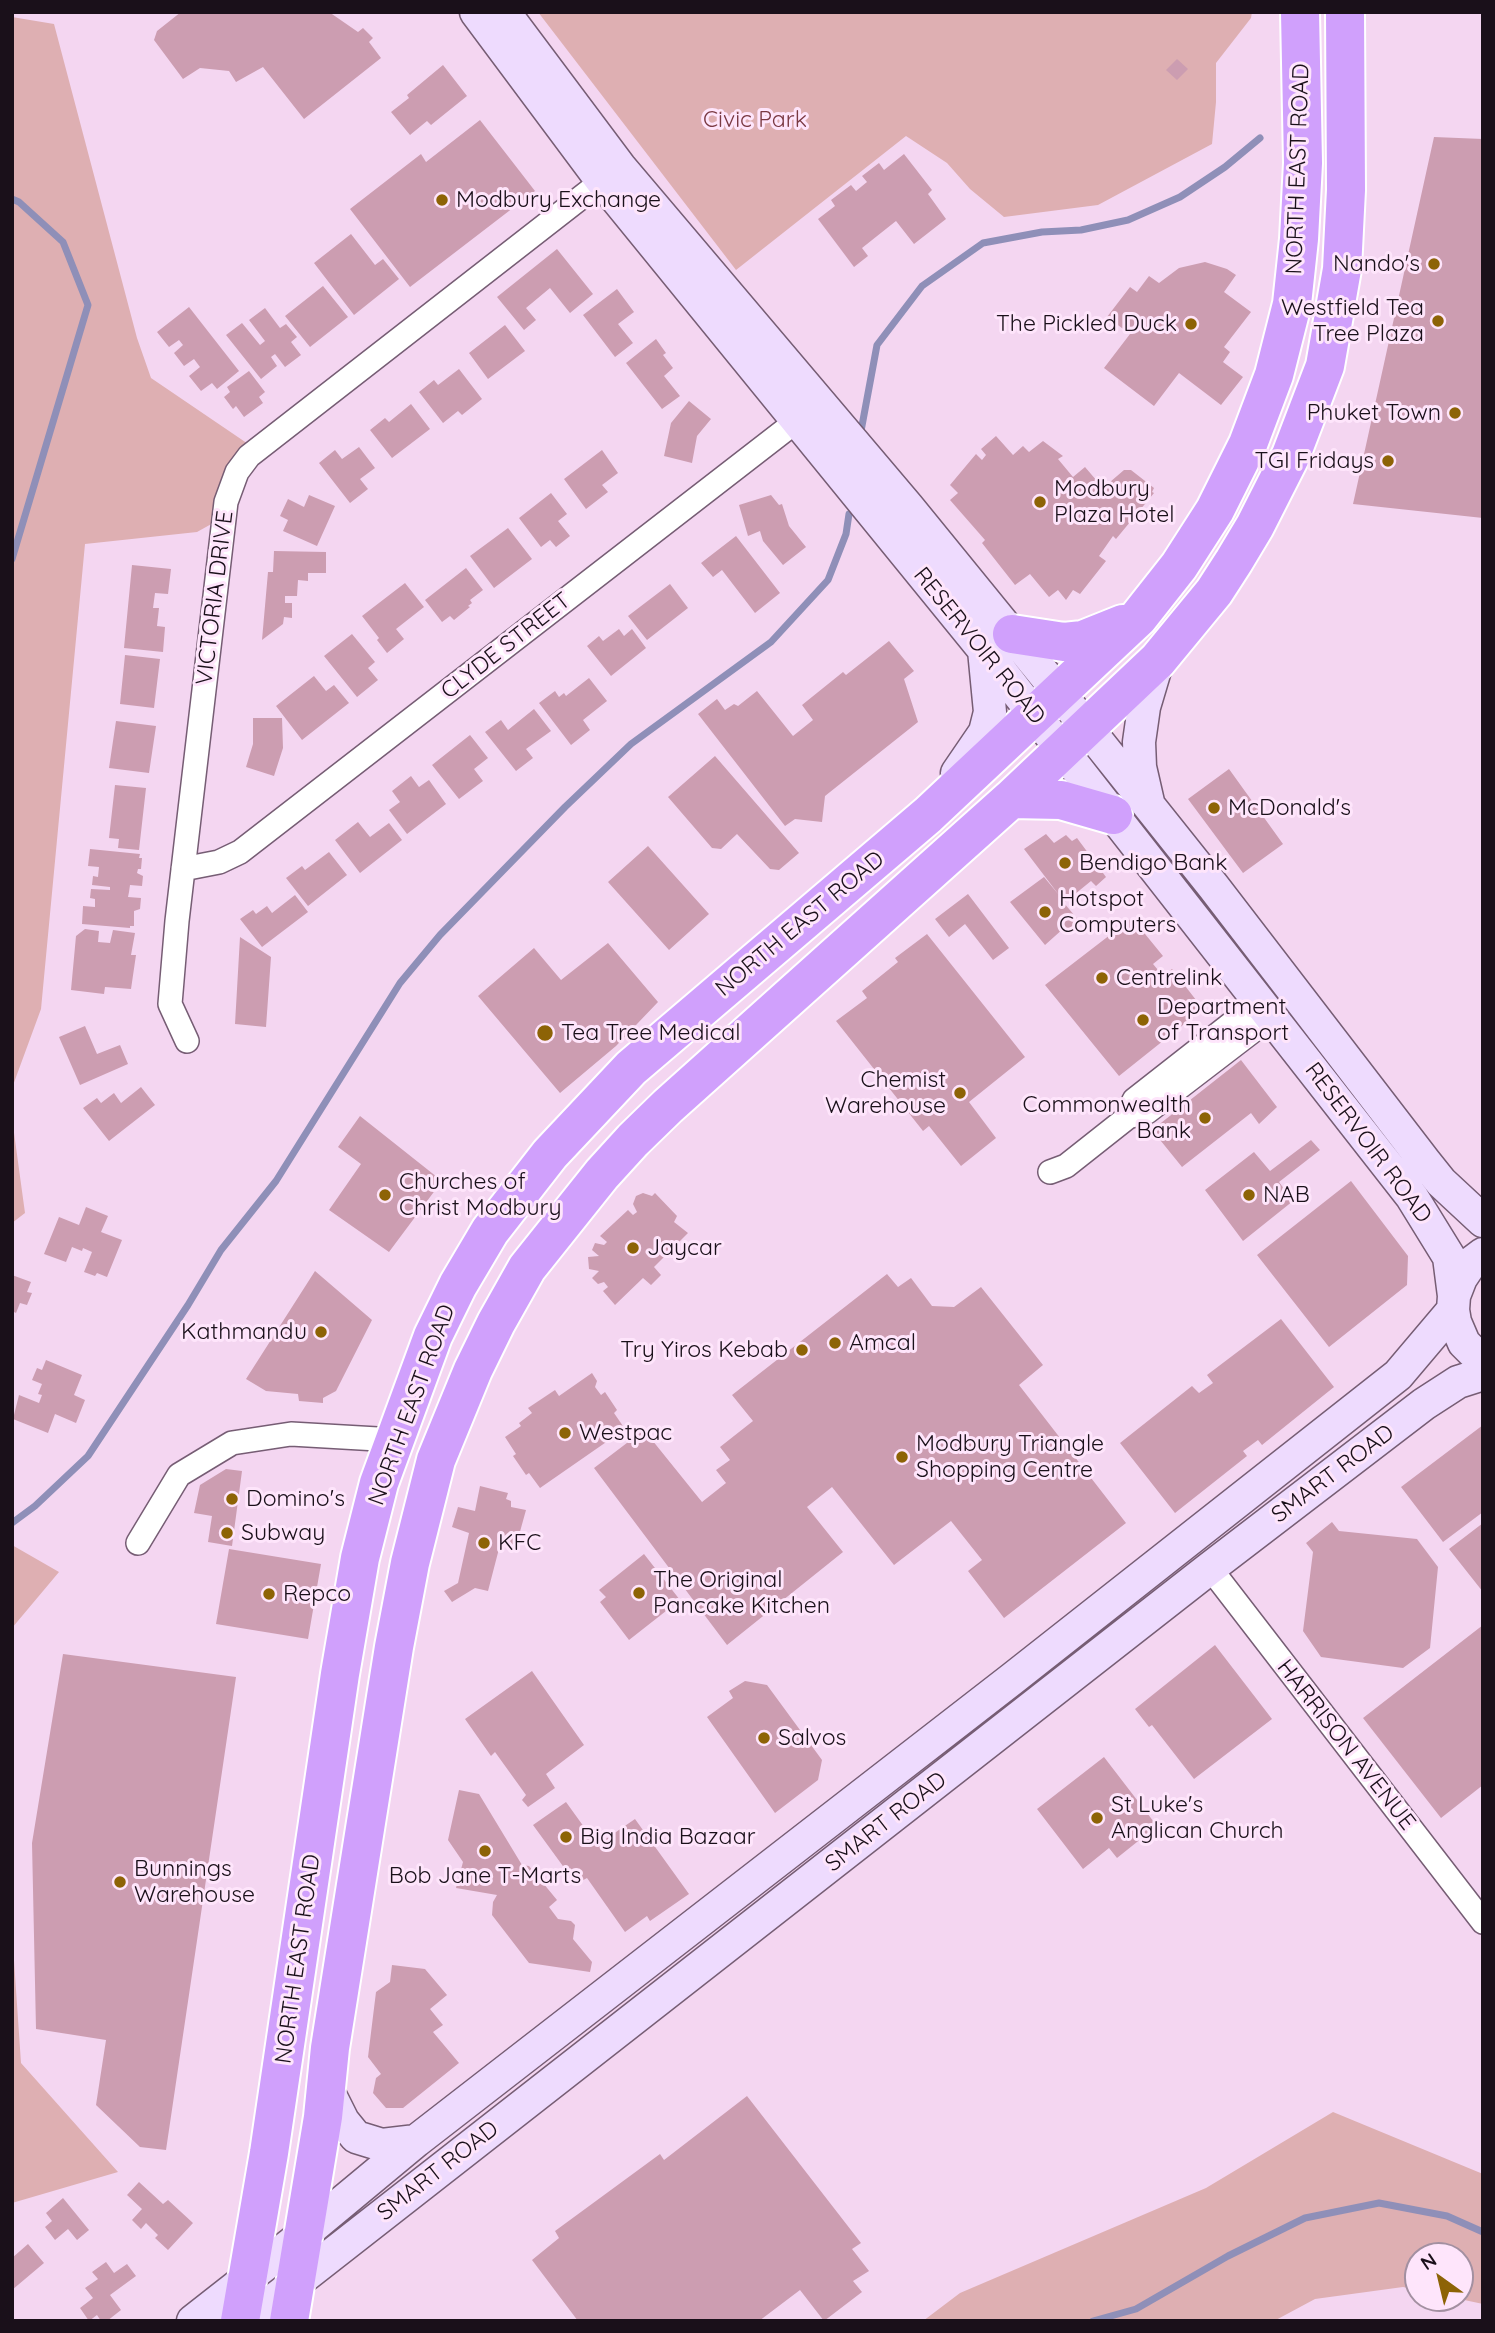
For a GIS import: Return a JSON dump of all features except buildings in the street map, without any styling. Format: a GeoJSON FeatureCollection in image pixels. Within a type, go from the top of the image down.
{"type":"FeatureCollection","features":[{"type":"Feature","properties":{"kind":"highway","name":"NORTH EAST ROAD"},"geometry":{"type":"LineString","coordinates":[[240,2321],[269,2152],[360,1558],[379,1483],[441,1318],[491,1231],[550,1154],[631,1068],[928,815],[1138,618],[1179,566],[1215,510],[1248,444],[1273,375],[1292,304],[1303,163],[1300,12]]}},
{"type":"Feature","properties":{"kind":"highway","name":"NORTH EAST ROAD"},"geometry":{"type":"LineString","coordinates":[[289,2321],[394,1647],[410,1563],[440,1450],[473,1370],[527,1268],[602,1174],[668,1105],[1011,799],[1158,660],[1214,592],[1255,526],[1291,455],[1325,366],[1342,269],[1346,190],[1345,12]]}},
{"type":"Feature","properties":{"kind":"highway"},"geometry":{"type":"LineString","coordinates":[[1303,75],[1346,78]]}},
{"type":"Feature","properties":{"kind":"highway"},"geometry":{"type":"LineString","coordinates":[[998,642],[1083,640],[1138,618]]}},
{"type":"Feature","properties":{"kind":"highway"},"geometry":{"type":"LineString","coordinates":[[1011,799],[1060,800],[1112,815]]}},
{"type":"Feature","properties":{"kind":"highway"},"geometry":{"type":"LineString","coordinates":[[422,1367],[462,1326],[487,1286],[506,1263],[516,1262],[527,1268]]}},
{"type":"Feature","properties":{"kind":"highway"},"geometry":{"type":"LineString","coordinates":[[395,1440],[440,1450]]}},
{"type":"Feature","properties":{"kind":"main road","name":"RESERVOIR ROAD"},"geometry":{"type":"LineString","coordinates":[[476,12],[808,412],[908,507],[998,642],[1074,739],[1149,806],[1441,1182],[1483,1221]]}},
{"type":"Feature","properties":{"kind":"main road","name":"RESERVOIR ROAD"},"geometry":{"type":"LineString","coordinates":[[504,12],[611,174]]}},
{"type":"Feature","properties":{"kind":"main road"},"geometry":{"type":"LineString","coordinates":[[928,815],[985,733],[998,642]]}},
{"type":"Feature","properties":{"kind":"main road"},"geometry":{"type":"LineString","coordinates":[[1149,806],[1140,767],[1139,742],[1144,707],[1158,660]]}},
{"type":"Feature","properties":{"kind":"main road","name":"RESERVOIR ROAD"},"geometry":{"type":"LineString","coordinates":[[1074,739],[1112,815],[1425,1215],[1449,1258],[1455,1322],[1464,1343],[1483,1362]]}},
{"type":"Feature","properties":{"kind":"main road","name":"SMART ROAD"},"geometry":{"type":"LineString","coordinates":[[193,2321],[416,2141],[1023,1671],[1398,1376],[1454,1303],[1465,1270],[1483,1254]]}},
{"type":"Feature","properties":{"kind":"main road","name":"SMART ROAD"},"geometry":{"type":"LineString","coordinates":[[247,2321],[1210,1568],[1424,1404],[1458,1382],[1483,1374]]}},
{"type":"Feature","properties":{"kind":"main road"},"geometry":{"type":"LineString","coordinates":[[326,2087],[343,2121],[356,2137],[382,2145],[416,2141]]}},
{"type":"Feature","properties":{"kind":"street","name":"VICTORIA DRIVE"},"geometry":{"type":"LineString","coordinates":[[187,1041],[170,1004],[226,502],[237,472],[257,450],[611,174]]}},
{"type":"Feature","properties":{"kind":"street","name":"CLYDE STREET"},"geometry":{"type":"LineString","coordinates":[[183,869],[219,862],[240,852],[808,412]]}},
{"type":"Feature","properties":{"kind":"street"},"geometry":{"type":"LineString","coordinates":[[1049,1172],[1066,1166],[1128,1117],[1147,1112],[1265,1010]]}},
{"type":"Feature","properties":{"kind":"street"},"geometry":{"type":"LineString","coordinates":[[138,1543],[179,1475],[232,1443],[291,1434],[395,1440]]}},
{"type":"Feature","properties":{"kind":"street","name":"HARRISON AVENUE"},"geometry":{"type":"LineString","coordinates":[[1210,1568],[1483,1922]]}},
{"type":"Feature","properties":{"kind":"green space","name":"Civic Park"},"geometry":{"type":"Polygon","coordinates":[[[538,12],[1252,12],[1251,18],[1216,63],[1212,144],[1098,205],[1004,217],[970,189],[947,163],[906,136],[736,270],[538,12]]]}},
{"type":"Feature","properties":{"kind":"green space"},"geometry":{"type":"Polygon","coordinates":[[[12,17],[54,24],[137,338],[151,378],[257,450],[224,517],[197,532],[85,544],[41,1009],[12,1088],[12,17]]]}},
{"type":"Feature","properties":{"kind":"green space"},"geometry":{"type":"Polygon","coordinates":[[[12,1118],[25,1213],[12,1223],[12,1118]]]}},
{"type":"Feature","properties":{"kind":"green space"},"geometry":{"type":"Polygon","coordinates":[[[12,1545],[59,1572],[12,1628],[12,1545]]]}},
{"type":"Feature","properties":{"kind":"green space"},"geometry":{"type":"Polygon","coordinates":[[[12,1931],[21,2063],[118,2172],[12,2203],[12,1931]]]}},
{"type":"Feature","properties":{"kind":"green space"},"geometry":{"type":"Polygon","coordinates":[[[1333,2112],[1483,2174],[1483,2304],[1474,2302],[1474,2242],[1404,2242],[1404,2287],[1315,2299],[1274,2321],[923,2321],[960,2293],[1206,2188],[1333,2112]]]}},
{"type":"Feature","properties":{"kind":"waterway"},"geometry":{"type":"LineString","coordinates":[[861,431],[877,345],[922,286],[983,243],[1042,232],[1081,230],[1128,220],[1180,197],[1225,167],[1260,138]]}},
{"type":"Feature","properties":{"kind":"waterway"},"geometry":{"type":"LineString","coordinates":[[12,199],[19,202],[63,242],[88,305],[12,559]]}},
{"type":"Feature","properties":{"kind":"waterway"},"geometry":{"type":"LineString","coordinates":[[12,1523],[35,1506],[88,1456],[188,1305],[221,1250],[276,1181],[400,983],[440,935],[565,807],[631,744],[771,642],[828,580],[846,534],[849,514]]}},
{"type":"Feature","properties":{"kind":"waterway"},"geometry":{"type":"LineString","coordinates":[[1093,2321],[1136,2309],[1228,2256],[1305,2218],[1379,2203],[1447,2216],[1483,2232]]}},
{"type":"Feature","properties":{"kind":"place","name":"Modbury Exchange"},"geometry":{"type":"Point","coordinates":[442,200]}},
{"type":"Feature","properties":{"kind":"place","name":"Nando's"},"geometry":{"type":"Point","coordinates":[1434,264]}},
{"type":"Feature","properties":{"kind":"place","name":"Westfield Tea Tree Plaza"},"geometry":{"type":"Point","coordinates":[1438,321]}},
{"type":"Feature","properties":{"kind":"place","name":"The Pickled Duck"},"geometry":{"type":"Point","coordinates":[1191,324]}},
{"type":"Feature","properties":{"kind":"place","name":"Phuket Town"},"geometry":{"type":"Point","coordinates":[1455,413]}},
{"type":"Feature","properties":{"kind":"place","name":"TGI Fridays"},"geometry":{"type":"Point","coordinates":[1388,461]}},
{"type":"Feature","properties":{"kind":"place","name":"Modbury Plaza Hotel"},"geometry":{"type":"Point","coordinates":[1040,502]}},
{"type":"Feature","properties":{"kind":"place","name":"McDonald's"},"geometry":{"type":"Point","coordinates":[1214,808]}},
{"type":"Feature","properties":{"kind":"place","name":"Bendigo Bank"},"geometry":{"type":"Point","coordinates":[1065,863]}},
{"type":"Feature","properties":{"kind":"place","name":"Hotspot Computers"},"geometry":{"type":"Point","coordinates":[1045,912]}},
{"type":"Feature","properties":{"kind":"place","name":"Centrelink"},"geometry":{"type":"Point","coordinates":[1102,978]}},
{"type":"Feature","properties":{"kind":"place","name":"Department of Transport"},"geometry":{"type":"Point","coordinates":[1143,1020]}},
{"type":"Feature","properties":{"kind":"place","name":"Tea Tree Medical"},"geometry":{"type":"Point","coordinates":[545,1033]}},
{"type":"Feature","properties":{"kind":"place","name":"Chemist Warehouse"},"geometry":{"type":"Point","coordinates":[960,1093]}},
{"type":"Feature","properties":{"kind":"place","name":"Commonwealth Bank"},"geometry":{"type":"Point","coordinates":[1205,1118]}},
{"type":"Feature","properties":{"kind":"place","name":"Churches of Christ Modbury"},"geometry":{"type":"Point","coordinates":[385,1195]}},
{"type":"Feature","properties":{"kind":"place","name":"NAB"},"geometry":{"type":"Point","coordinates":[1249,1195]}},
{"type":"Feature","properties":{"kind":"place","name":"Jaycar"},"geometry":{"type":"Point","coordinates":[633,1248]}},
{"type":"Feature","properties":{"kind":"place","name":"Kathmandu"},"geometry":{"type":"Point","coordinates":[321,1332]}},
{"type":"Feature","properties":{"kind":"place","name":"Amcal"},"geometry":{"type":"Point","coordinates":[835,1343]}},
{"type":"Feature","properties":{"kind":"place","name":"Try Yiros Kebab"},"geometry":{"type":"Point","coordinates":[802,1350]}},
{"type":"Feature","properties":{"kind":"place","name":"Westpac"},"geometry":{"type":"Point","coordinates":[565,1433]}},
{"type":"Feature","properties":{"kind":"place","name":"Modbury Triangle Shopping Centre"},"geometry":{"type":"Point","coordinates":[902,1457]}},
{"type":"Feature","properties":{"kind":"place","name":"Domino's"},"geometry":{"type":"Point","coordinates":[232,1499]}},
{"type":"Feature","properties":{"kind":"place","name":"Subway"},"geometry":{"type":"Point","coordinates":[227,1533]}},
{"type":"Feature","properties":{"kind":"place","name":"KFC"},"geometry":{"type":"Point","coordinates":[484,1543]}},
{"type":"Feature","properties":{"kind":"place","name":"The Original Pancake Kitchen"},"geometry":{"type":"Point","coordinates":[639,1593]}},
{"type":"Feature","properties":{"kind":"place","name":"Repco"},"geometry":{"type":"Point","coordinates":[269,1594]}},
{"type":"Feature","properties":{"kind":"place","name":"Salvos"},"geometry":{"type":"Point","coordinates":[764,1738]}},
{"type":"Feature","properties":{"kind":"place","name":"St Luke's Anglican Church"},"geometry":{"type":"Point","coordinates":[1097,1818]}},
{"type":"Feature","properties":{"kind":"place","name":"Big India Bazaar"},"geometry":{"type":"Point","coordinates":[566,1837]}},
{"type":"Feature","properties":{"kind":"place","name":"Bob Jane T-Marts"},"geometry":{"type":"Point","coordinates":[485,1851]}},
{"type":"Feature","properties":{"kind":"place","name":"Bunnings Warehouse"},"geometry":{"type":"Point","coordinates":[120,1882]}}]}
